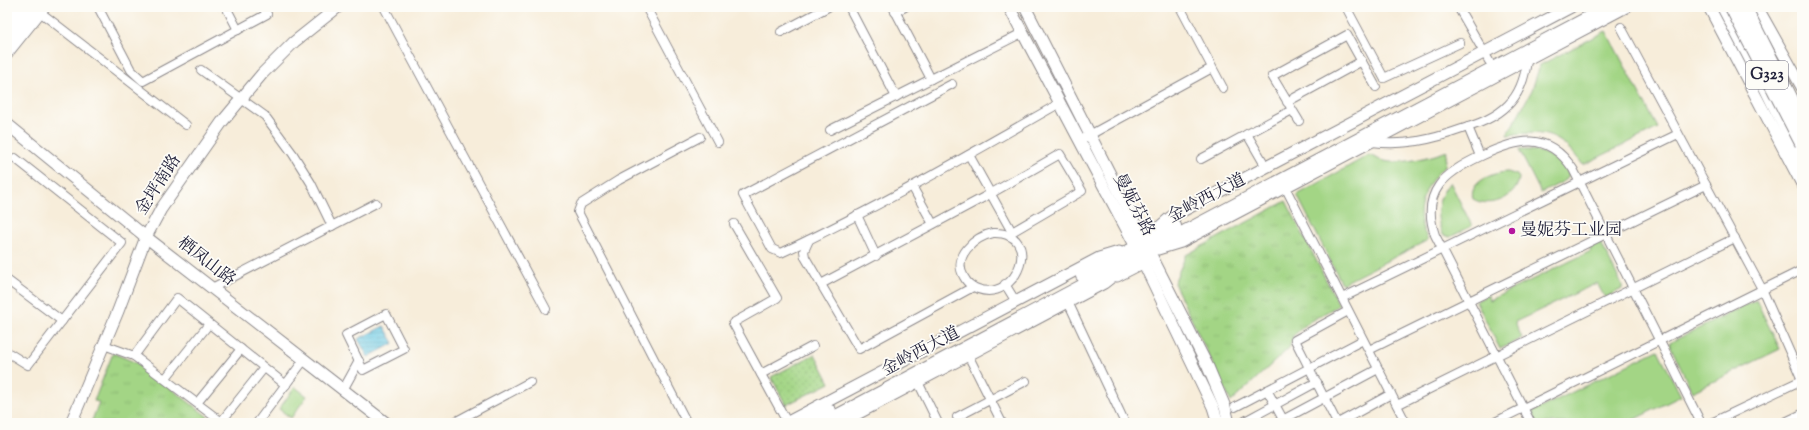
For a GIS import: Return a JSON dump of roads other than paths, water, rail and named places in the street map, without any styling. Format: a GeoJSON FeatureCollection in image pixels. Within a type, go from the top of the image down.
{"type":"FeatureCollection","features":[{"type":"Feature","properties":{"kind":"highway"},"geometry":{"type":"LineString","coordinates":[[7,22],[19,7]]}},
{"type":"Feature","properties":{"kind":"highway","name":"G323"},"geometry":{"type":"LineString","coordinates":[[1732,7],[1802,143]]}},
{"type":"Feature","properties":{"kind":"highway","name":"G323"},"geometry":{"type":"LineString","coordinates":[[1744,7],[1802,121]]}},
{"type":"Feature","properties":{"kind":"highway"},"geometry":{"type":"LineString","coordinates":[[7,41],[39,9]]}},
{"type":"Feature","properties":{"kind":"main road"},"geometry":{"type":"LineString","coordinates":[[7,32],[27,7]]}},
{"type":"Feature","properties":{"kind":"main road","name":"金岭西大道"},"geometry":{"type":"LineString","coordinates":[[823,423],[1143,248],[1571,9],[1590,7]]}},
{"type":"Feature","properties":{"kind":"main road","name":"金岭西大道"},"geometry":{"type":"LineString","coordinates":[[806,423],[1143,248],[1284,183],[1608,7]]}},
{"type":"Feature","properties":{"kind":"main road"},"geometry":{"type":"LineString","coordinates":[[1723,7],[1763,83],[1802,163]]}},
{"type":"Feature","properties":{"kind":"main road"},"geometry":{"type":"LineString","coordinates":[[1749,7],[1802,106]]}},
{"type":"Feature","properties":{"kind":"main road"},"geometry":{"type":"LineString","coordinates":[[1763,83],[1784,72]]}},
{"type":"Feature","properties":{"kind":"street"},"geometry":{"type":"LineString","coordinates":[[98,7],[131,70],[143,81],[267,14],[263,7]]}},
{"type":"Feature","properties":{"kind":"street"},"geometry":{"type":"LineString","coordinates":[[226,7],[238,30]]}},
{"type":"Feature","properties":{"kind":"street","name":"金坪南路"},"geometry":{"type":"LineString","coordinates":[[71,423],[104,345],[146,237],[161,209],[218,127],[262,74],[294,42],[338,7]]}},
{"type":"Feature","properties":{"kind":"street"},"geometry":{"type":"LineString","coordinates":[[384,7],[546,309]]}},
{"type":"Feature","properties":{"kind":"street"},"geometry":{"type":"LineString","coordinates":[[646,7],[718,142]]}},
{"type":"Feature","properties":{"kind":"street"},"geometry":{"type":"LineString","coordinates":[[780,32],[828,7]]}},
{"type":"Feature","properties":{"kind":"street"},"geometry":{"type":"LineString","coordinates":[[849,7],[896,97]]}},
{"type":"Feature","properties":{"kind":"street"},"geometry":{"type":"LineString","coordinates":[[905,7],[894,10],[931,79]]}},
{"type":"Feature","properties":{"kind":"street","name":"曼妮芬路"},"geometry":{"type":"LineString","coordinates":[[1009,7],[1060,103],[1085,137]]}},
{"type":"Feature","properties":{"kind":"street","name":"曼妮芬路"},"geometry":{"type":"LineString","coordinates":[[1025,7],[1085,137],[1143,248],[1208,367],[1230,423]]}},
{"type":"Feature","properties":{"kind":"street"},"geometry":{"type":"LineString","coordinates":[[1180,7],[1223,88]]}},
{"type":"Feature","properties":{"kind":"street"},"geometry":{"type":"LineString","coordinates":[[1346,7],[1384,78],[1460,43]]}},
{"type":"Feature","properties":{"kind":"street"},"geometry":{"type":"LineString","coordinates":[[840,423],[1104,283],[1143,248],[1171,218],[1266,167],[1486,57],[1458,7]]}},
{"type":"Feature","properties":{"kind":"street"},"geometry":{"type":"LineString","coordinates":[[734,224],[777,298],[733,323],[786,423],[1099,258],[1143,248],[1181,242],[1284,183],[1372,142],[1626,7]]}},
{"type":"Feature","properties":{"kind":"street"},"geometry":{"type":"LineString","coordinates":[[1709,7],[1802,184]]}},
{"type":"Feature","properties":{"kind":"street"},"geometry":{"type":"LineString","coordinates":[[1757,7],[1802,87]]}},
{"type":"Feature","properties":{"kind":"street"},"geometry":{"type":"LineString","coordinates":[[7,53],[39,9],[186,125]]}},
{"type":"Feature","properties":{"kind":"street"},"geometry":{"type":"LineString","coordinates":[[1620,28],[1762,289],[1802,380],[1711,423]]}},
{"type":"Feature","properties":{"kind":"street"},"geometry":{"type":"LineString","coordinates":[[830,130],[1022,33]]}},
{"type":"Feature","properties":{"kind":"street"},"geometry":{"type":"LineString","coordinates":[[1299,121],[1272,76],[1347,35],[1376,87]]}},
{"type":"Feature","properties":{"kind":"street"},"geometry":{"type":"LineString","coordinates":[[1372,142],[1395,144],[1419,142],[1468,127],[1490,118],[1508,104],[1521,84],[1527,60]]}},
{"type":"Feature","properties":{"kind":"street"},"geometry":{"type":"LineString","coordinates":[[1287,102],[1362,61]]}},
{"type":"Feature","properties":{"kind":"street"},"geometry":{"type":"LineString","coordinates":[[1085,137],[1212,68]]}},
{"type":"Feature","properties":{"kind":"street"},"geometry":{"type":"LineString","coordinates":[[201,70],[265,116],[293,154],[311,183],[332,226]]}},
{"type":"Feature","properties":{"kind":"street"},"geometry":{"type":"LineString","coordinates":[[952,84],[743,195],[772,249],[781,253],[809,240],[969,155],[1060,103]]}},
{"type":"Feature","properties":{"kind":"street"},"geometry":{"type":"LineString","coordinates":[[1201,159],[1292,110]]}},
{"type":"Feature","properties":{"kind":"street","name":"栖凤山路"},"geometry":{"type":"LineString","coordinates":[[7,124],[146,237],[386,423]]}},
{"type":"Feature","properties":{"kind":"street"},"geometry":{"type":"LineString","coordinates":[[1468,127],[1480,156]]}},
{"type":"Feature","properties":{"kind":"street"},"geometry":{"type":"LineString","coordinates":[[1247,134],[1266,167]]}},
{"type":"Feature","properties":{"kind":"street"},"geometry":{"type":"LineString","coordinates":[[1342,298],[1678,134]]}},
{"type":"Feature","properties":{"kind":"street"},"geometry":{"type":"LineString","coordinates":[[687,423],[578,212],[581,204],[619,180],[700,136]]}},
{"type":"Feature","properties":{"kind":"street"},"geometry":{"type":"LineString","coordinates":[[1531,423],[1442,250],[1435,235],[1431,221],[1431,207],[1435,193],[1448,174],[1480,156],[1512,143],[1527,141],[1542,144],[1555,150],[1565,158],[1634,288],[1701,423]]}},
{"type":"Feature","properties":{"kind":"street"},"geometry":{"type":"LineString","coordinates":[[821,284],[990,194],[1060,154],[1082,190],[1011,234],[988,234],[972,244],[965,251],[961,260],[961,270],[965,279],[973,287],[988,290],[1005,284],[1015,276],[1022,261],[1019,246],[1011,234],[990,194],[969,155]]}},
{"type":"Feature","properties":{"kind":"street"},"geometry":{"type":"LineString","coordinates":[[7,352],[28,365],[122,243],[15,158]]}},
{"type":"Feature","properties":{"kind":"street"},"geometry":{"type":"LineString","coordinates":[[1284,183],[1406,423]]}},
{"type":"Feature","properties":{"kind":"street"},"geometry":{"type":"LineString","coordinates":[[1369,350],[1706,185]]}},
{"type":"Feature","properties":{"kind":"street"},"geometry":{"type":"LineString","coordinates":[[912,186],[933,224]]}},
{"type":"Feature","properties":{"kind":"street"},"geometry":{"type":"LineString","coordinates":[[212,288],[376,203]]}},
{"type":"Feature","properties":{"kind":"street"},"geometry":{"type":"LineString","coordinates":[[857,215],[876,256]]}},
{"type":"Feature","properties":{"kind":"street"},"geometry":{"type":"LineString","coordinates":[[1397,406],[1735,238]]}},
{"type":"Feature","properties":{"kind":"street"},"geometry":{"type":"LineString","coordinates":[[809,240],[804,251],[805,257],[859,349],[973,287]]}},
{"type":"Feature","properties":{"kind":"street","name":"曼妮芬路"},"geometry":{"type":"LineString","coordinates":[[1143,248],[1218,423]]}},
{"type":"Feature","properties":{"kind":"street"},"geometry":{"type":"LineString","coordinates":[[1493,423],[1802,270]]}},
{"type":"Feature","properties":{"kind":"street"},"geometry":{"type":"LineString","coordinates":[[7,280],[62,320]]}},
{"type":"Feature","properties":{"kind":"street"},"geometry":{"type":"LineString","coordinates":[[1005,284],[1016,302]]}},
{"type":"Feature","properties":{"kind":"street"},"geometry":{"type":"LineString","coordinates":[[134,356],[177,298],[286,385]]}},
{"type":"Feature","properties":{"kind":"street"},"geometry":{"type":"LineString","coordinates":[[1068,302],[1125,423]]}},
{"type":"Feature","properties":{"kind":"street"},"geometry":{"type":"LineString","coordinates":[[1348,311],[1295,340],[1324,397],[1338,423],[1391,394]]}},
{"type":"Feature","properties":{"kind":"street"},"geometry":{"type":"LineString","coordinates":[[386,314],[404,349],[363,370],[359,361],[346,335],[386,314]]}},
{"type":"Feature","properties":{"kind":"street"},"geometry":{"type":"LineString","coordinates":[[164,378],[209,324]]}},
{"type":"Feature","properties":{"kind":"street"},"geometry":{"type":"LineString","coordinates":[[1235,407],[1363,340]]}},
{"type":"Feature","properties":{"kind":"street"},"geometry":{"type":"LineString","coordinates":[[104,345],[134,356],[222,422],[264,368]]}},
{"type":"Feature","properties":{"kind":"street"},"geometry":{"type":"LineString","coordinates":[[761,374],[813,346]]}},
{"type":"Feature","properties":{"kind":"street"},"geometry":{"type":"LineString","coordinates":[[196,403],[241,350]]}},
{"type":"Feature","properties":{"kind":"street"},"geometry":{"type":"LineString","coordinates":[[968,355],[1002,423]]}},
{"type":"Feature","properties":{"kind":"street"},"geometry":{"type":"LineString","coordinates":[[257,423],[304,360]]}},
{"type":"Feature","properties":{"kind":"street"},"geometry":{"type":"LineString","coordinates":[[343,390],[359,361]]}},
{"type":"Feature","properties":{"kind":"street"},"geometry":{"type":"LineString","coordinates":[[1267,390],[1282,422],[1324,397],[1378,369]]}},
{"type":"Feature","properties":{"kind":"street"},"geometry":{"type":"LineString","coordinates":[[453,423],[530,382]]}},
{"type":"Feature","properties":{"kind":"street"},"geometry":{"type":"LineString","coordinates":[[918,382],[938,423]]}},
{"type":"Feature","properties":{"kind":"street"},"geometry":{"type":"LineString","coordinates":[[957,417],[1026,382]]}},
{"type":"Feature","properties":{"kind":"street"},"geometry":{"type":"LineString","coordinates":[[1245,421],[1317,382]]}},
{"type":"Feature","properties":{"kind":"street"},"geometry":{"type":"LineString","coordinates":[[1783,423],[1802,414]]}},
{"type":"Feature","properties":{"kind":"water"},"geometry":{"type":"Polygon","coordinates":[[[384,326],[394,343],[368,357],[358,339],[384,326]]]}},
{"type":"Feature","properties":{"kind":"place","name":"曼妮芬工业园"},"geometry":{"type":"Point","coordinates":[1512,231]}}]}
